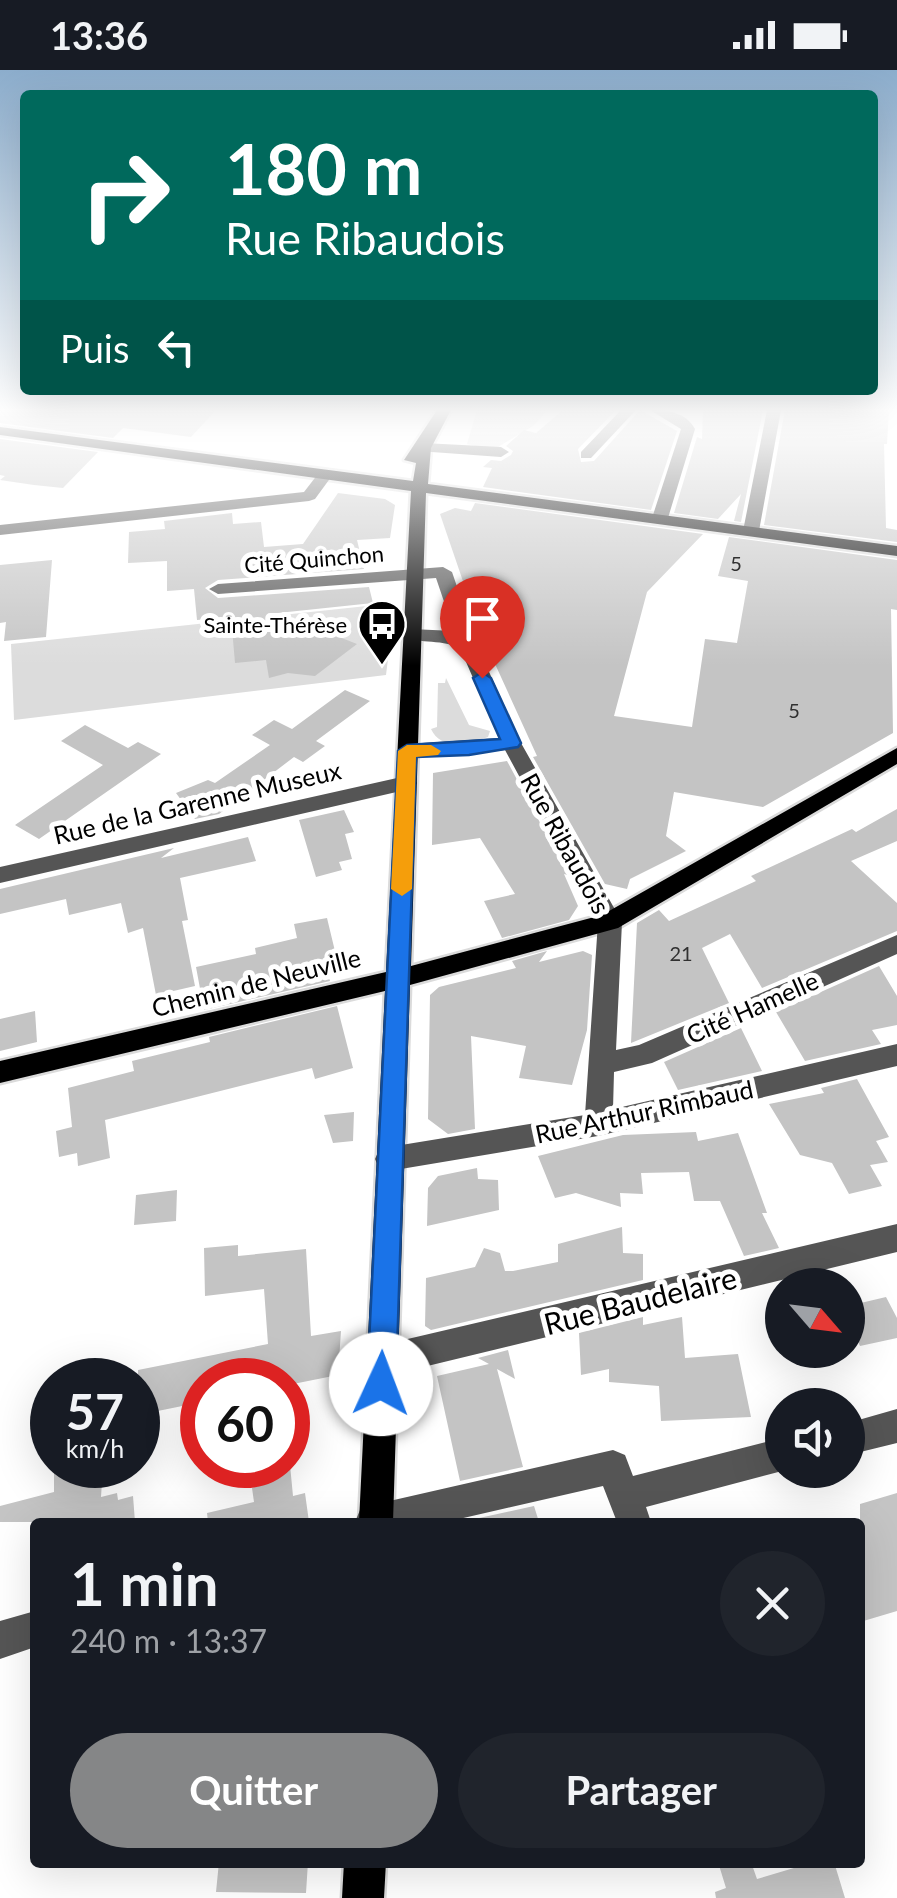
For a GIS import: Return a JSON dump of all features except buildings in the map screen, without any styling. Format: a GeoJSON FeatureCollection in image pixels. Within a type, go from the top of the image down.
{"type":"FeatureCollection","features":[{"type":"Feature","properties":{"kind":"main road"},"geometry":{"type":"LineString","coordinates":[[375,1518],[417,495]]}},
{"type":"Feature","properties":{"kind":"main road"},"geometry":{"type":"LineString","coordinates":[[498,495],[897,551]]}},
{"type":"Feature","properties":{"kind":"main road","name":"Chemin de Neuville"},"geometry":{"type":"LineString","coordinates":[[0,1072],[610,922],[897,755]]}},
{"type":"Feature","properties":{"kind":"main road"},"geometry":{"type":"LineString","coordinates":[[363,1898],[364,1868]]}},
{"type":"Feature","properties":{"kind":"street"},"geometry":{"type":"LineString","coordinates":[[0,530],[310,495]]}},
{"type":"Feature","properties":{"kind":"street"},"geometry":{"type":"LineString","coordinates":[[660,518],[667,495]]}},
{"type":"Feature","properties":{"kind":"street"},"geometry":{"type":"LineString","coordinates":[[751,530],[758,495]]}},
{"type":"Feature","properties":{"kind":"street","name":"Rue Ribaudois"},"geometry":{"type":"LineString","coordinates":[[414,573],[443,572],[468,645],[511,743],[610,922],[598,1124]]}},
{"type":"Feature","properties":{"kind":"street","name":"Cité Quinchon"},"geometry":{"type":"LineString","coordinates":[[218,589],[414,573]]}},
{"type":"Feature","properties":{"kind":"street"},"geometry":{"type":"LineString","coordinates":[[412,635],[445,634],[468,645]]}},
{"type":"Feature","properties":{"kind":"street","name":"Rue Ribaudois"},"geometry":{"type":"LineString","coordinates":[[407,751],[469,750],[511,743]]}},
{"type":"Feature","properties":{"kind":"street","name":"Rue de la Garenne Museux"},"geometry":{"type":"LineString","coordinates":[[0,875],[406,784]]}},
{"type":"Feature","properties":{"kind":"street","name":"Cité Hamelle"},"geometry":{"type":"LineString","coordinates":[[604,1062],[642,1055],[897,944]]}},
{"type":"Feature","properties":{"kind":"street","name":"Rue Arthur Rimbaud"},"geometry":{"type":"LineString","coordinates":[[389,1159],[598,1124],[897,1055]]}},
{"type":"Feature","properties":{"kind":"street","name":"Rue Baudelaire"},"geometry":{"type":"LineString","coordinates":[[382,1361],[897,1238]]}},
{"type":"Feature","properties":{"kind":"street"},"geometry":{"type":"LineString","coordinates":[[865,1434],[897,1426]]}},
{"type":"Feature","properties":{"kind":"street"},"geometry":{"type":"LineString","coordinates":[[392,1518],[612,1467],[630,1509],[765,1461]]}},
{"type":"Feature","properties":{"kind":"street"},"geometry":{"type":"LineString","coordinates":[[0,1640],[30,1631]]}},
{"type":"Feature","properties":{"kind":"shaded area"},"geometry":{"type":"Polygon","coordinates":[[[395,603],[386,675],[14,720],[11,644],[395,603]]]}},
{"type":"Feature","properties":{"kind":"shaded area"},"geometry":{"type":"Polygon","coordinates":[[[446,678],[469,725],[490,731],[488,737],[448,743],[431,729],[437,727],[438,683],[445,683],[446,678]]]}},
{"type":"Feature","properties":{"kind":"slow traffic"},"geometry":{"type":"LineString","coordinates":[[402,889],[407,751],[431,751]]}},
{"type":"Feature","properties":{"kind":"place","name":"Sainte-Thérèse"},"geometry":{"type":"Point","coordinates":[382,666]}},
{"type":"Feature","properties":{"kind":"route"},"geometry":{"type":"LineString","coordinates":[[381,1384],[407,751],[469,750],[511,743],[482,678]]}}]}
